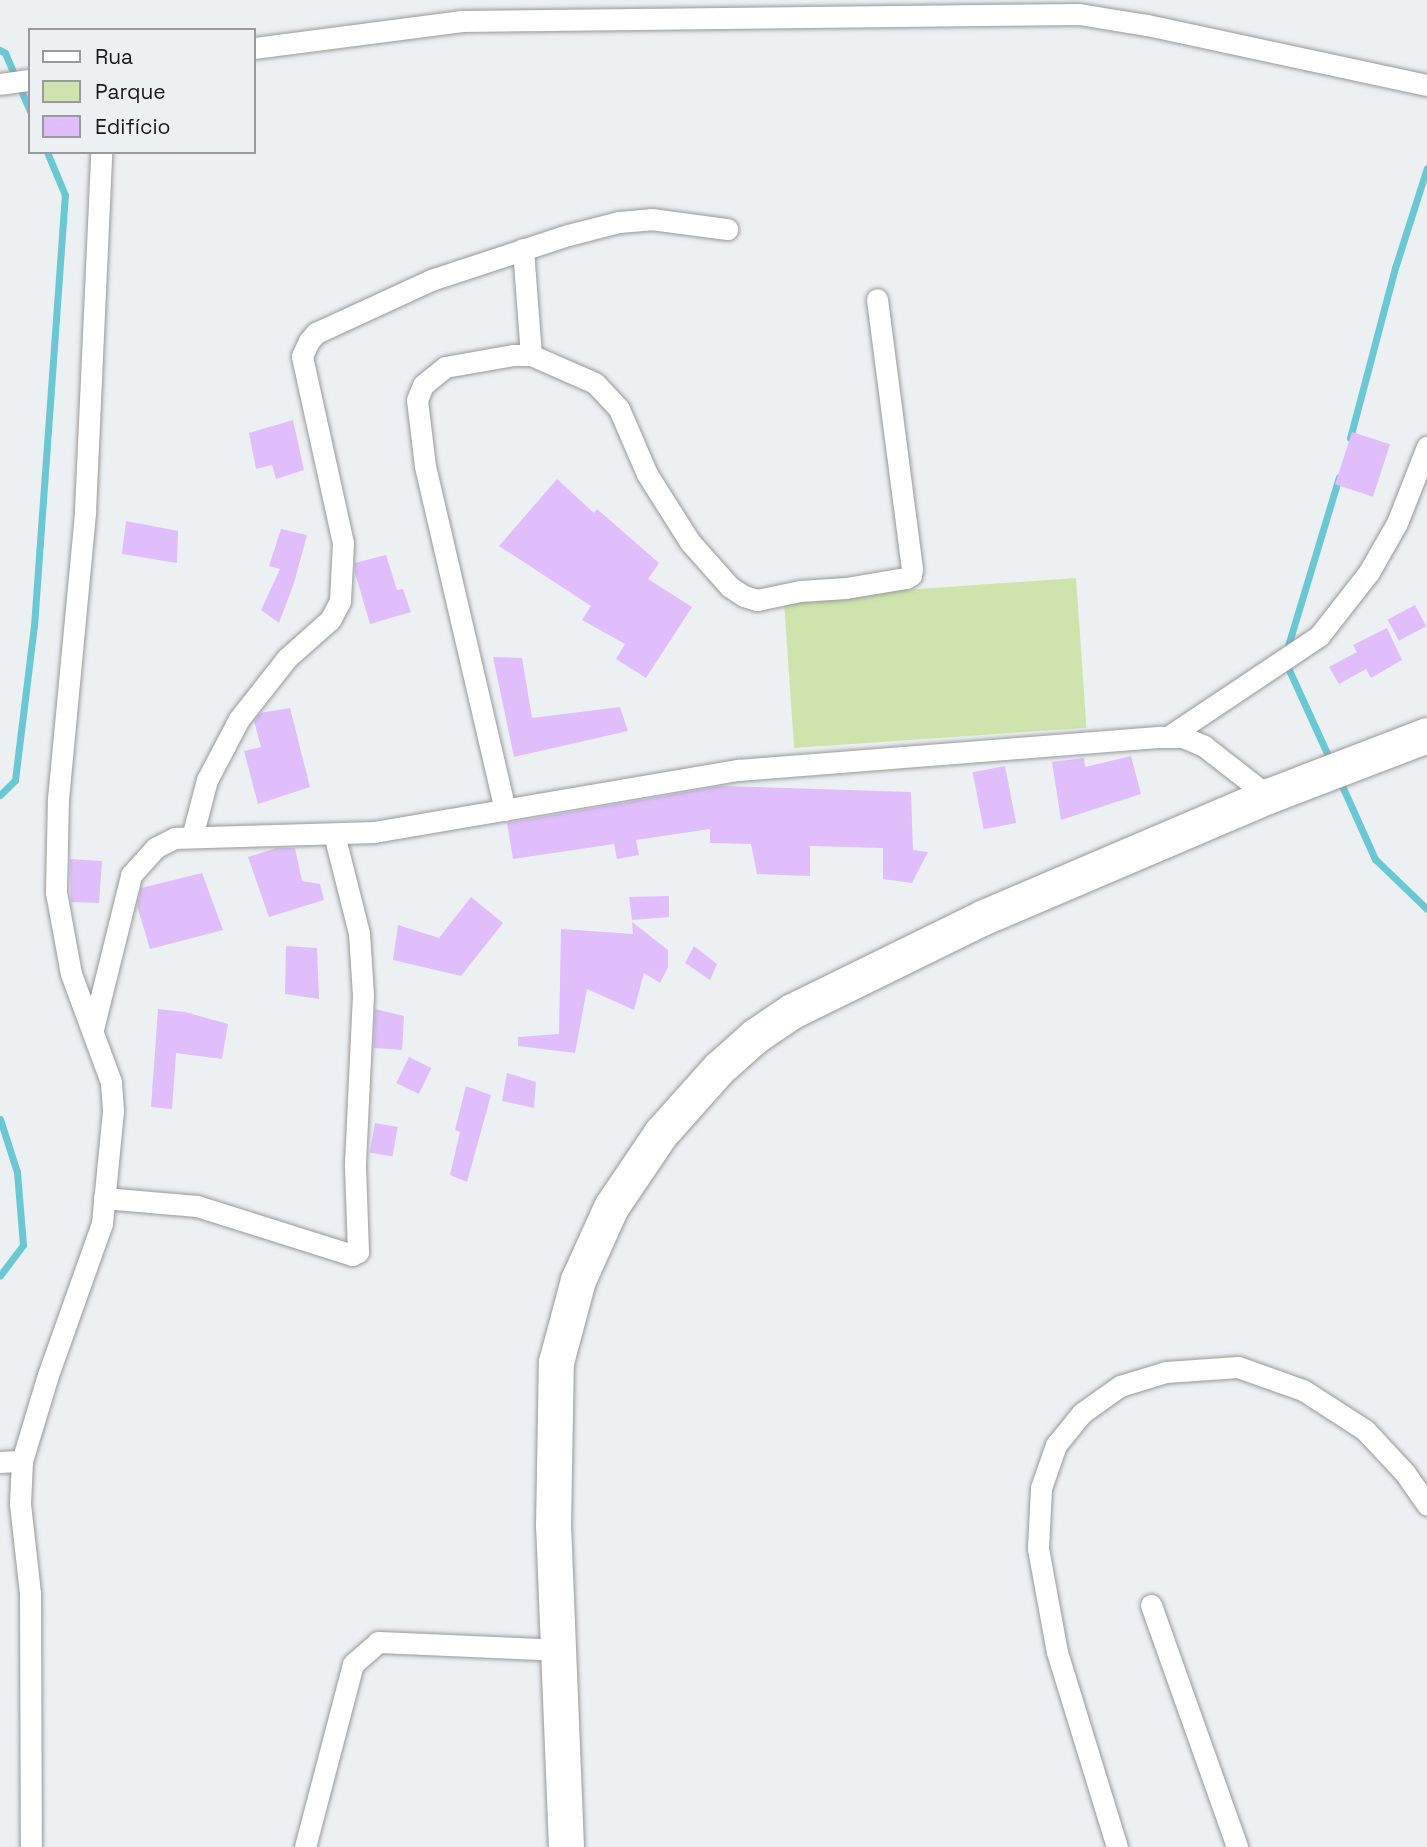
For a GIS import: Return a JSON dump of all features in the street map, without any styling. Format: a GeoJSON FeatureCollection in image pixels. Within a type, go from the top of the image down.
{"type":"FeatureCollection","features":[{"type":"Feature","properties":{"kind":"main road"},"geometry":{"type":"LineString","coordinates":[[566,1847],[553,1526],[556,1363],[578,1280],[606,1219],[661,1133],[718,1069],[755,1036],[792,1011],[984,917],[1268,796],[1427,735]]}},
{"type":"Feature","properties":{"kind":"street"},"geometry":{"type":"LineString","coordinates":[[256,48],[461,21],[1079,14],[1147,25],[1427,85]]}},
{"type":"Feature","properties":{"kind":"street"},"geometry":{"type":"LineString","coordinates":[[0,84],[28,80]]}},
{"type":"Feature","properties":{"kind":"street"},"geometry":{"type":"LineString","coordinates":[[31,1847],[30,1593],[20,1504],[22,1461],[48,1375],[102,1223],[113,1111],[111,1082],[71,974],[56,891],[58,799],[85,511],[101,154]]}},
{"type":"Feature","properties":{"kind":"street"},"geometry":{"type":"LineString","coordinates":[[192,838],[207,780],[240,719],[287,658],[330,620],[340,601],[343,543],[302,356],[316,333],[431,280],[523,249],[619,222],[651,219],[727,229]]}},
{"type":"Feature","properties":{"kind":"street"},"geometry":{"type":"LineString","coordinates":[[523,249],[531,355]]}},
{"type":"Feature","properties":{"kind":"street"},"geometry":{"type":"LineString","coordinates":[[505,810],[425,466],[417,400],[423,385],[445,367],[531,355],[595,383],[618,409],[647,474],[690,542],[730,587],[757,600],[800,591],[846,588],[906,578],[911,575],[912,569],[877,299]]}},
{"type":"Feature","properties":{"kind":"street"},"geometry":{"type":"LineString","coordinates":[[1168,737],[1319,636],[1369,572],[1397,523],[1427,447]]}},
{"type":"Feature","properties":{"kind":"street"},"geometry":{"type":"LineString","coordinates":[[93,1029],[131,875],[155,848],[175,838],[374,832],[738,770],[1168,737],[1183,737],[1205,746],[1268,796]]}},
{"type":"Feature","properties":{"kind":"street"},"geometry":{"type":"LineString","coordinates":[[104,1198],[197,1206],[352,1255],[358,1252],[355,1164],[363,995],[359,933],[334,834]]}},
{"type":"Feature","properties":{"kind":"street"},"geometry":{"type":"LineString","coordinates":[[1117,1847],[1057,1652],[1038,1548],[1041,1488],[1056,1445],[1082,1413],[1120,1387],[1167,1372],[1238,1367],[1303,1390],[1364,1430],[1405,1473],[1427,1505]]}},
{"type":"Feature","properties":{"kind":"street"},"geometry":{"type":"LineString","coordinates":[[0,1462],[22,1461]]}},
{"type":"Feature","properties":{"kind":"street"},"geometry":{"type":"LineString","coordinates":[[1151,1605],[1237,1847]]}},
{"type":"Feature","properties":{"kind":"street"},"geometry":{"type":"LineString","coordinates":[[305,1847],[353,1664],[377,1642],[558,1650]]}},
{"type":"Feature","properties":{"kind":"green space"},"geometry":{"type":"Polygon","coordinates":[[[1076,578],[1086,728],[794,748],[784,598],[1076,578]]]}},
{"type":"Feature","properties":{"kind":"building"},"geometry":{"type":"Polygon","coordinates":[[[293,420],[304,470],[276,479],[272,465],[256,469],[249,433],[293,420]]]}},
{"type":"Feature","properties":{"kind":"building"},"geometry":{"type":"Polygon","coordinates":[[[1352,432],[1390,444],[1373,497],[1335,484],[1352,432]]]}},
{"type":"Feature","properties":{"kind":"building"},"geometry":{"type":"Polygon","coordinates":[[[557,479],[594,513],[597,509],[659,563],[648,579],[692,607],[646,678],[616,659],[625,644],[582,620],[591,606],[499,546],[557,479]]]}},
{"type":"Feature","properties":{"kind":"building"},"geometry":{"type":"Polygon","coordinates":[[[126,521],[178,531],[177,563],[122,554],[126,521]]]}},
{"type":"Feature","properties":{"kind":"building"},"geometry":{"type":"Polygon","coordinates":[[[281,529],[307,535],[294,583],[279,623],[261,610],[280,569],[269,566],[281,529]]]}},
{"type":"Feature","properties":{"kind":"building"},"geometry":{"type":"Polygon","coordinates":[[[386,555],[397,590],[403,589],[411,612],[370,624],[355,573],[355,563],[386,555]]]}},
{"type":"Feature","properties":{"kind":"building"},"geometry":{"type":"Polygon","coordinates":[[[1415,605],[1426,626],[1399,641],[1388,620],[1415,605]]]}},
{"type":"Feature","properties":{"kind":"building"},"geometry":{"type":"Polygon","coordinates":[[[1387,628],[1402,660],[1371,678],[1366,669],[1339,684],[1329,667],[1357,652],[1353,645],[1387,628]]]}},
{"type":"Feature","properties":{"kind":"building"},"geometry":{"type":"Polygon","coordinates":[[[493,657],[522,658],[532,718],[620,707],[628,731],[514,757],[493,657]]]}},
{"type":"Feature","properties":{"kind":"building"},"geometry":{"type":"Polygon","coordinates":[[[290,708],[310,787],[258,804],[244,751],[261,747],[254,721],[260,713],[290,708]]]}},
{"type":"Feature","properties":{"kind":"building"},"geometry":{"type":"Polygon","coordinates":[[[1131,756],[1141,794],[1061,820],[1052,762],[1084,758],[1085,767],[1131,756]]]}},
{"type":"Feature","properties":{"kind":"building"},"geometry":{"type":"Polygon","coordinates":[[[1005,766],[1016,823],[984,829],[973,772],[1005,766]]]}},
{"type":"Feature","properties":{"kind":"building"},"geometry":{"type":"Polygon","coordinates":[[[721,786],[911,792],[913,850],[928,852],[912,883],[883,879],[883,848],[810,846],[810,876],[757,874],[751,844],[710,843],[710,829],[636,840],[639,855],[617,859],[614,844],[513,859],[507,823],[721,786]]]}},
{"type":"Feature","properties":{"kind":"building"},"geometry":{"type":"Polygon","coordinates":[[[277,848],[295,848],[302,881],[320,884],[324,900],[269,917],[248,857],[277,848]]]}},
{"type":"Feature","properties":{"kind":"building"},"geometry":{"type":"Polygon","coordinates":[[[70,859],[102,861],[99,903],[71,902],[70,859]]]}},
{"type":"Feature","properties":{"kind":"building"},"geometry":{"type":"Polygon","coordinates":[[[202,873],[223,930],[150,949],[137,906],[141,888],[202,873]]]}},
{"type":"Feature","properties":{"kind":"building"},"geometry":{"type":"Polygon","coordinates":[[[669,896],[669,917],[632,920],[629,897],[669,896]]]}},
{"type":"Feature","properties":{"kind":"building"},"geometry":{"type":"Polygon","coordinates":[[[471,897],[503,923],[461,976],[393,960],[398,925],[439,938],[471,897]]]}},
{"type":"Feature","properties":{"kind":"building"},"geometry":{"type":"Polygon","coordinates":[[[632,922],[668,950],[668,967],[660,983],[644,973],[634,1010],[587,989],[575,1053],[518,1046],[518,1037],[559,1034],[561,929],[633,934],[632,922]]]}},
{"type":"Feature","properties":{"kind":"building"},"geometry":{"type":"Polygon","coordinates":[[[286,946],[317,948],[319,999],[285,994],[286,946]]]}},
{"type":"Feature","properties":{"kind":"building"},"geometry":{"type":"Polygon","coordinates":[[[694,946],[717,964],[710,980],[685,963],[694,946]]]}},
{"type":"Feature","properties":{"kind":"building"},"geometry":{"type":"Polygon","coordinates":[[[158,1009],[185,1012],[228,1024],[222,1059],[176,1053],[172,1109],[151,1107],[158,1009]]]}},
{"type":"Feature","properties":{"kind":"building"},"geometry":{"type":"Polygon","coordinates":[[[375,1009],[404,1016],[402,1050],[374,1048],[375,1009]]]}},
{"type":"Feature","properties":{"kind":"building"},"geometry":{"type":"Polygon","coordinates":[[[409,1057],[431,1068],[419,1094],[396,1083],[409,1057]]]}},
{"type":"Feature","properties":{"kind":"building"},"geometry":{"type":"Polygon","coordinates":[[[507,1073],[536,1082],[534,1108],[502,1101],[507,1073]]]}},
{"type":"Feature","properties":{"kind":"building"},"geometry":{"type":"Polygon","coordinates":[[[466,1086],[491,1095],[467,1182],[450,1175],[460,1132],[455,1130],[466,1086]]]}},
{"type":"Feature","properties":{"kind":"building"},"geometry":{"type":"Polygon","coordinates":[[[375,1123],[398,1127],[392,1157],[370,1153],[375,1123]]]}},
{"type":"Feature","properties":{"kind":"waterway"},"geometry":{"type":"LineString","coordinates":[[0,50],[5,53],[28,106]]}},
{"type":"Feature","properties":{"kind":"waterway"},"geometry":{"type":"LineString","coordinates":[[0,795],[15,780],[34,626],[65,195],[48,154]]}},
{"type":"Feature","properties":{"kind":"waterway"},"geometry":{"type":"LineString","coordinates":[[1350,438],[1395,268],[1427,168]]}},
{"type":"Feature","properties":{"kind":"waterway"},"geometry":{"type":"LineString","coordinates":[[1331,762],[1284,659],[1339,477]]}},
{"type":"Feature","properties":{"kind":"waterway"},"geometry":{"type":"LineString","coordinates":[[1339,779],[1375,859],[1427,909]]}},
{"type":"Feature","properties":{"kind":"waterway"},"geometry":{"type":"LineString","coordinates":[[0,1119],[17,1172],[23,1245],[0,1275]]}}]}
